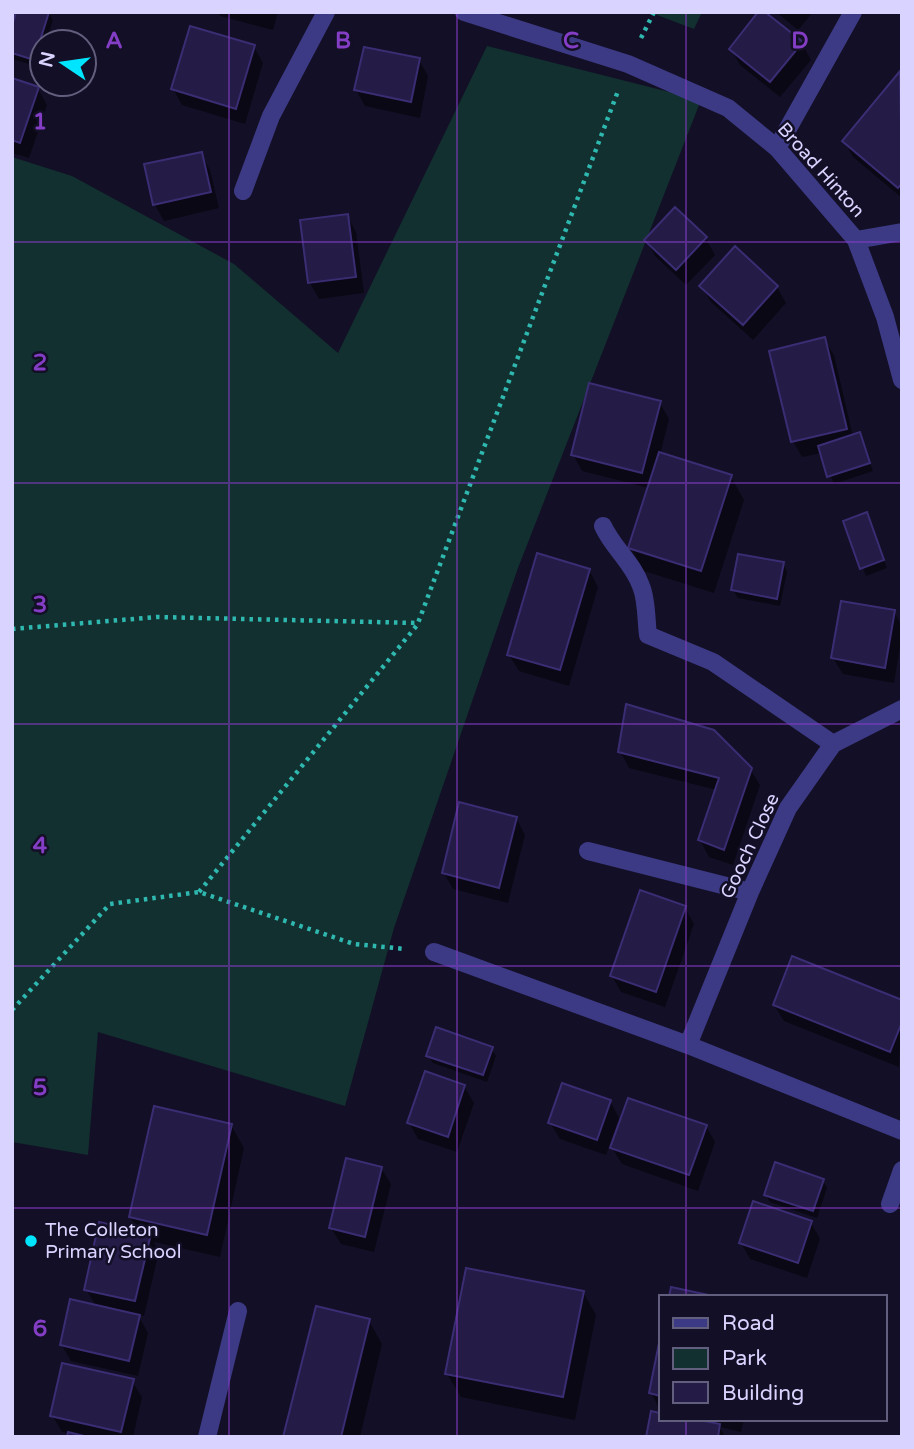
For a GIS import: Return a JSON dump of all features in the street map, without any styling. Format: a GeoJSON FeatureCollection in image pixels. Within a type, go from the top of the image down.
{"type":"FeatureCollection","features":[{"type":"Feature","properties":{"kind":"street","name":"Broad Hinton"},"geometry":{"type":"LineString","coordinates":[[464,12],[628,64],[728,108],[777,148],[856,240],[885,317],[902,380]]}},
{"type":"Feature","properties":{"kind":"street"},"geometry":{"type":"LineString","coordinates":[[777,148],[853,12]]}},
{"type":"Feature","properties":{"kind":"street"},"geometry":{"type":"LineString","coordinates":[[243,191],[271,116],[322,20]]}},
{"type":"Feature","properties":{"kind":"street"},"geometry":{"type":"LineString","coordinates":[[856,240],[902,232]]}},
{"type":"Feature","properties":{"kind":"street"},"geometry":{"type":"LineString","coordinates":[[603,526],[613,548],[629,563],[642,587],[648,635],[713,662],[833,744]]}},
{"type":"Feature","properties":{"kind":"street","name":"Gooch Close"},"geometry":{"type":"LineString","coordinates":[[688,1045],[750,892],[788,808],[833,744],[902,709]]}},
{"type":"Feature","properties":{"kind":"street"},"geometry":{"type":"LineString","coordinates":[[588,851],[750,892]]}},
{"type":"Feature","properties":{"kind":"street"},"geometry":{"type":"LineString","coordinates":[[434,952],[688,1045],[902,1131]]}},
{"type":"Feature","properties":{"kind":"street"},"geometry":{"type":"LineString","coordinates":[[890,1204],[902,1170]]}},
{"type":"Feature","properties":{"kind":"street"},"geometry":{"type":"LineString","coordinates":[[207,1437],[238,1311]]}},
{"type":"Feature","properties":{"kind":"path"},"geometry":{"type":"LineString","coordinates":[[199,892],[418,624],[628,64]]}},
{"type":"Feature","properties":{"kind":"path"},"geometry":{"type":"LineString","coordinates":[[12,629],[157,617],[418,624]]}},
{"type":"Feature","properties":{"kind":"path"},"geometry":{"type":"LineString","coordinates":[[12,1010],[110,904],[199,892],[354,944],[434,952]]}},
{"type":"Feature","properties":{"kind":"green space"},"geometry":{"type":"Polygon","coordinates":[[[649,12],[702,12],[694,29],[649,12]]]}},
{"type":"Feature","properties":{"kind":"green space"},"geometry":{"type":"Polygon","coordinates":[[[487,46],[701,100],[518,568],[394,928],[345,1106],[98,1032],[88,1155],[12,1142],[12,157],[72,176],[234,264],[338,353],[487,46]]]}},
{"type":"Feature","properties":{"kind":"building"},"geometry":{"type":"Polygon","coordinates":[[[16,12],[49,12],[44,28],[28,28],[28,58],[12,53],[12,26],[16,12]]]}},
{"type":"Feature","properties":{"kind":"building"},"geometry":{"type":"Polygon","coordinates":[[[758,12],[765,12],[803,42],[770,82],[729,49],[758,12]]]}},
{"type":"Feature","properties":{"kind":"building"},"geometry":{"type":"Polygon","coordinates":[[[190,26],[255,45],[236,109],[171,89],[190,26]]]}},
{"type":"Feature","properties":{"kind":"building"},"geometry":{"type":"Polygon","coordinates":[[[364,47],[420,58],[411,102],[354,90],[364,47]]]}},
{"type":"Feature","properties":{"kind":"building"},"geometry":{"type":"Polygon","coordinates":[[[900,71],[902,183],[898,188],[842,141],[900,71]]]}},
{"type":"Feature","properties":{"kind":"building"},"geometry":{"type":"Polygon","coordinates":[[[12,78],[28,83],[28,98],[35,98],[20,143],[12,140],[12,78]]]}},
{"type":"Feature","properties":{"kind":"building"},"geometry":{"type":"Polygon","coordinates":[[[202,152],[211,192],[153,205],[144,164],[202,152]]]}},
{"type":"Feature","properties":{"kind":"building"},"geometry":{"type":"Polygon","coordinates":[[[675,207],[707,237],[676,270],[644,240],[675,207]]]}},
{"type":"Feature","properties":{"kind":"building"},"geometry":{"type":"Polygon","coordinates":[[[348,214],[356,277],[308,283],[300,220],[348,214]]]}},
{"type":"Feature","properties":{"kind":"building"},"geometry":{"type":"Polygon","coordinates":[[[735,246],[778,286],[743,325],[699,286],[735,246]]]}},
{"type":"Feature","properties":{"kind":"building"},"geometry":{"type":"Polygon","coordinates":[[[825,337],[847,429],[791,442],[769,351],[825,337]]]}},
{"type":"Feature","properties":{"kind":"building"},"geometry":{"type":"Polygon","coordinates":[[[589,383],[661,401],[642,473],[571,455],[589,383]]]}},
{"type":"Feature","properties":{"kind":"building"},"geometry":{"type":"Polygon","coordinates":[[[860,432],[870,463],[827,477],[818,446],[860,432]]]}},
{"type":"Feature","properties":{"kind":"building"},"geometry":{"type":"Polygon","coordinates":[[[659,452],[732,475],[701,571],[628,548],[659,452]]]}},
{"type":"Feature","properties":{"kind":"building"},"geometry":{"type":"Polygon","coordinates":[[[867,512],[884,560],[860,569],[843,521],[867,512]]]}},
{"type":"Feature","properties":{"kind":"building"},"geometry":{"type":"Polygon","coordinates":[[[537,553],[590,569],[560,670],[507,655],[537,553]]]}},
{"type":"Feature","properties":{"kind":"building"},"geometry":{"type":"Polygon","coordinates":[[[738,554],[784,562],[777,599],[731,590],[738,554]]]}},
{"type":"Feature","properties":{"kind":"building"},"geometry":{"type":"Polygon","coordinates":[[[841,601],[895,610],[885,668],[831,658],[841,601]]]}},
{"type":"Feature","properties":{"kind":"building"},"geometry":{"type":"Polygon","coordinates":[[[626,704],[714,730],[752,768],[724,850],[698,840],[719,778],[618,752],[626,704]]]}},
{"type":"Feature","properties":{"kind":"building"},"geometry":{"type":"Polygon","coordinates":[[[459,802],[517,817],[499,888],[442,873],[459,802]]]}},
{"type":"Feature","properties":{"kind":"building"},"geometry":{"type":"Polygon","coordinates":[[[640,890],[686,906],[656,992],[610,976],[640,890]]]}},
{"type":"Feature","properties":{"kind":"building"},"geometry":{"type":"Polygon","coordinates":[[[792,956],[902,1000],[902,1022],[890,1052],[773,1005],[792,956]]]}},
{"type":"Feature","properties":{"kind":"building"},"geometry":{"type":"Polygon","coordinates":[[[436,1027],[493,1047],[483,1075],[426,1056],[436,1027]]]}},
{"type":"Feature","properties":{"kind":"building"},"geometry":{"type":"Polygon","coordinates":[[[425,1071],[465,1085],[448,1137],[407,1123],[425,1071]]]}},
{"type":"Feature","properties":{"kind":"building"},"geometry":{"type":"Polygon","coordinates":[[[562,1083],[611,1100],[597,1140],[548,1123],[562,1083]]]}},
{"type":"Feature","properties":{"kind":"building"},"geometry":{"type":"Polygon","coordinates":[[[628,1098],[707,1125],[689,1175],[610,1148],[628,1098]]]}},
{"type":"Feature","properties":{"kind":"building"},"geometry":{"type":"Polygon","coordinates":[[[154,1106],[232,1124],[207,1235],[129,1217],[154,1106]]]}},
{"type":"Feature","properties":{"kind":"building"},"geometry":{"type":"Polygon","coordinates":[[[346,1158],[382,1167],[365,1237],[329,1228],[346,1158]]]}},
{"type":"Feature","properties":{"kind":"building"},"geometry":{"type":"Polygon","coordinates":[[[775,1162],[824,1179],[813,1211],[764,1195],[775,1162]]]}},
{"type":"Feature","properties":{"kind":"building"},"geometry":{"type":"Polygon","coordinates":[[[753,1201],[812,1221],[798,1263],[739,1243],[753,1201]]]}},
{"type":"Feature","properties":{"kind":"building"},"geometry":{"type":"Polygon","coordinates":[[[99,1222],[151,1234],[135,1301],[84,1290],[99,1222]]]}},
{"type":"Feature","properties":{"kind":"building"},"geometry":{"type":"Polygon","coordinates":[[[466,1268],[584,1291],[563,1397],[445,1374],[466,1268]]]}},
{"type":"Feature","properties":{"kind":"building"},"geometry":{"type":"Polygon","coordinates":[[[671,1287],[709,1295],[669,1295],[671,1287]]]}},
{"type":"Feature","properties":{"kind":"building"},"geometry":{"type":"Polygon","coordinates":[[[70,1299],[140,1315],[129,1361],[60,1345],[70,1299]]]}},
{"type":"Feature","properties":{"kind":"building"},"geometry":{"type":"Polygon","coordinates":[[[316,1306],[370,1319],[341,1437],[283,1437],[316,1306]]]}},
{"type":"Feature","properties":{"kind":"building"},"geometry":{"type":"Polygon","coordinates":[[[659,1343],[659,1396],[649,1393],[659,1343]]]}},
{"type":"Feature","properties":{"kind":"building"},"geometry":{"type":"Polygon","coordinates":[[[62,1363],[134,1379],[121,1432],[50,1416],[62,1363]]]}},
{"type":"Feature","properties":{"kind":"building"},"geometry":{"type":"Polygon","coordinates":[[[651,1411],[659,1413],[659,1421],[704,1421],[720,1424],[718,1437],[646,1437],[651,1411]]]}},
{"type":"Feature","properties":{"kind":"building"},"geometry":{"type":"Polygon","coordinates":[[[68,1432],[88,1437],[67,1437],[68,1432]]]}},
{"type":"Feature","properties":{"kind":"place","name":"The Colleton Primary School"},"geometry":{"type":"Point","coordinates":[31,1241]}}]}
